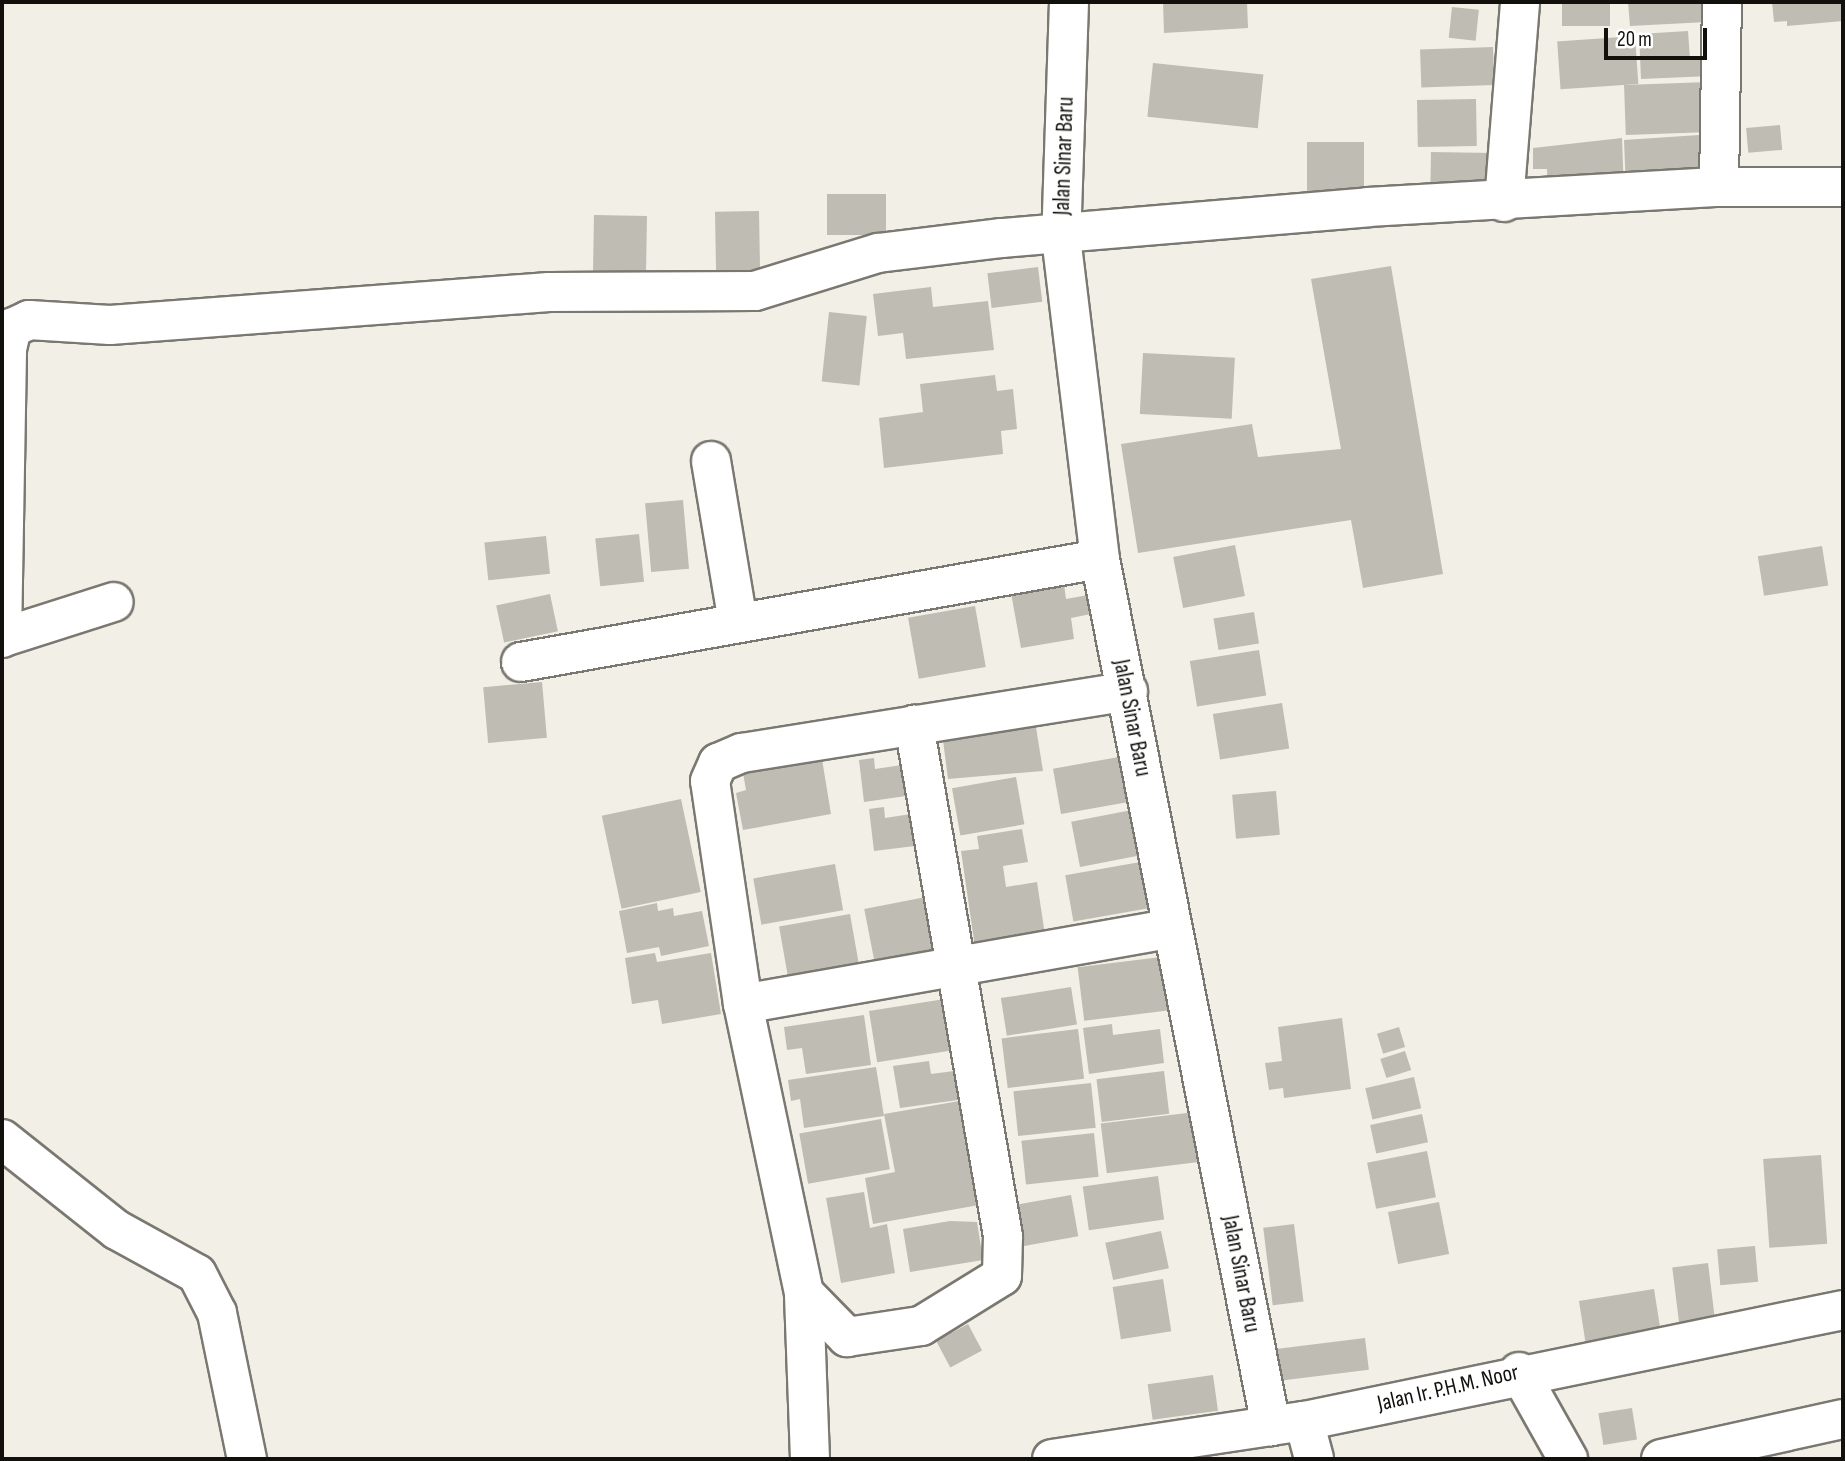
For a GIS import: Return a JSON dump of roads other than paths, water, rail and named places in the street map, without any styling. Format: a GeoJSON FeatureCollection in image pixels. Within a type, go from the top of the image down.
{"type":"FeatureCollection","features":[{"type":"Feature","properties":{"kind":"street","name":"Jalan Sinar Baru"},"geometry":{"type":"LineString","coordinates":[[1069,2],[1061,237],[1100,559],[1128,691],[1172,928],[1287,1423],[1314,1459]]}},
{"type":"Feature","properties":{"kind":"street"},"geometry":{"type":"LineString","coordinates":[[1504,202],[1520,2]]}},
{"type":"Feature","properties":{"kind":"street"},"geometry":{"type":"LineString","coordinates":[[1719,187],[1722,2]]}},
{"type":"Feature","properties":{"kind":"street"},"geometry":{"type":"LineString","coordinates":[[114,601],[3,637],[4,388],[12,328],[29,320],[110,325],[549,292],[755,291],[878,253],[1368,207],[1504,202],[1719,187],[1843,187]]}},
{"type":"Feature","properties":{"kind":"street"},"geometry":{"type":"LineString","coordinates":[[712,461],[738,622]]}},
{"type":"Feature","properties":{"kind":"street"},"geometry":{"type":"LineString","coordinates":[[520,662],[1100,559]]}},
{"type":"Feature","properties":{"kind":"street"},"geometry":{"type":"LineString","coordinates":[[810,1459],[804,1293],[743,1004],[710,781],[718,764],[742,753],[1128,691]]}},
{"type":"Feature","properties":{"kind":"street"},"geometry":{"type":"LineString","coordinates":[[804,1293],[846,1337],[921,1326],[1002,1276],[1003,1236],[914,725]]}},
{"type":"Feature","properties":{"kind":"street"},"geometry":{"type":"LineString","coordinates":[[743,1004],[1172,928]]}},
{"type":"Feature","properties":{"kind":"street"},"geometry":{"type":"LineString","coordinates":[[2,1139],[117,1230],[197,1273],[218,1313],[247,1459]]}},
{"type":"Feature","properties":{"kind":"street","name":"Jalan Ir. P.H.M. Noor"},"geometry":{"type":"LineString","coordinates":[[1052,1459],[1287,1423],[1519,1372],[1843,1310]]}},
{"type":"Feature","properties":{"kind":"street"},"geometry":{"type":"LineString","coordinates":[[1519,1372],[1568,1459]]}},
{"type":"Feature","properties":{"kind":"street"},"geometry":{"type":"LineString","coordinates":[[1661,1459],[1843,1419]]}}]}
